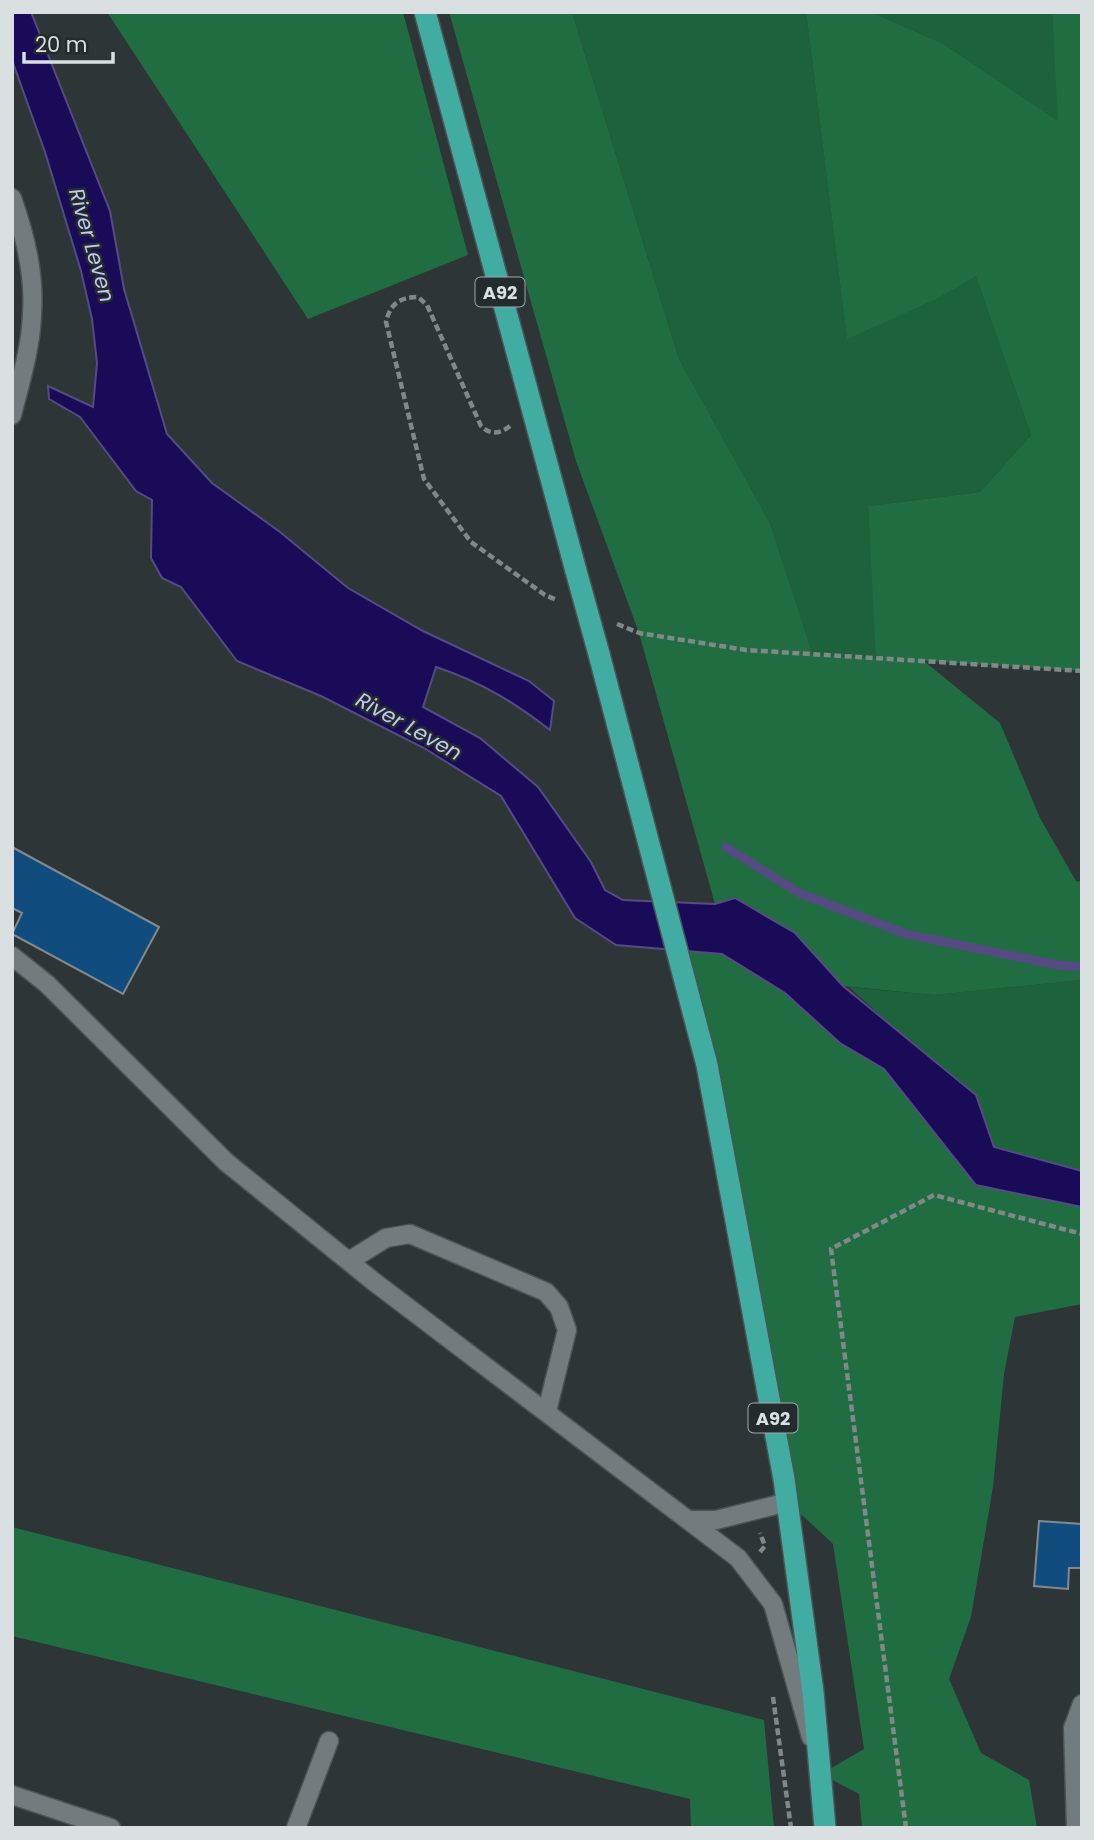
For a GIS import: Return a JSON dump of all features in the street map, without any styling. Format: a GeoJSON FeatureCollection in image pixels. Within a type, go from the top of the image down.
{"type":"FeatureCollection","features":[{"type":"Feature","properties":{"kind":"highway","name":"A92"},"geometry":{"type":"LineString","coordinates":[[425,12],[707,1065],[767,1377],[788,1502],[813,1692],[825,1828]]}},
{"type":"Feature","properties":{"kind":"street"},"geometry":{"type":"LineString","coordinates":[[12,198],[21,224],[31,274],[32,316],[12,415]]}},
{"type":"Feature","properties":{"kind":"street"},"geometry":{"type":"LineString","coordinates":[[12,956],[47,984],[226,1162],[349,1261],[738,1558],[773,1604],[821,1774]]}},
{"type":"Feature","properties":{"kind":"street"},"geometry":{"type":"LineString","coordinates":[[349,1261],[386,1238],[410,1234],[546,1292],[559,1307],[567,1329],[547,1411]]}},
{"type":"Feature","properties":{"kind":"street"},"geometry":{"type":"LineString","coordinates":[[689,1520],[716,1520],[788,1502]]}},
{"type":"Feature","properties":{"kind":"street"},"geometry":{"type":"LineString","coordinates":[[1076,1828],[1073,1728],[1082,1703]]}},
{"type":"Feature","properties":{"kind":"street"},"geometry":{"type":"LineString","coordinates":[[296,1828],[329,1741]]}},
{"type":"Feature","properties":{"kind":"street"},"geometry":{"type":"LineString","coordinates":[[12,1796],[111,1828]]}},
{"type":"Feature","properties":{"kind":"path"},"geometry":{"type":"LineString","coordinates":[[513,414],[510,426],[503,432],[486,432],[427,305],[418,297],[397,301],[389,310],[386,322],[424,479],[471,542],[545,596]]}},
{"type":"Feature","properties":{"kind":"path"},"geometry":{"type":"LineString","coordinates":[[639,633],[746,650],[1082,671]]}},
{"type":"Feature","properties":{"kind":"path"},"geometry":{"type":"LineString","coordinates":[[906,1828],[831,1249],[934,1195],[1082,1234]]}},
{"type":"Feature","properties":{"kind":"green space"},"geometry":{"type":"Polygon","coordinates":[[[107,12],[403,12],[468,255],[308,319],[107,12]]]}},
{"type":"Feature","properties":{"kind":"green space"},"geometry":{"type":"Polygon","coordinates":[[[449,12],[572,12],[679,359],[770,523],[813,655],[876,658],[868,506],[980,492],[1031,435],[976,276],[937,299],[847,339],[806,12],[871,12],[944,44],[1058,121],[1052,12],[1082,12],[1082,671],[924,661],[1000,723],[1040,818],[1076,881],[1082,882],[1082,980],[934,995],[843,986],[795,933],[735,898],[715,904],[639,633],[576,461],[449,12]]]}},
{"type":"Feature","properties":{"kind":"green space"},"geometry":{"type":"Polygon","coordinates":[[[572,12],[806,12],[847,338],[937,299],[976,275],[1031,435],[980,492],[868,506],[877,658],[813,655],[770,523],[679,359],[572,12]]]}},
{"type":"Feature","properties":{"kind":"green space"},"geometry":{"type":"Polygon","coordinates":[[[871,12],[1052,12],[1059,122],[944,44],[871,12]]]}},
{"type":"Feature","properties":{"kind":"green space"},"geometry":{"type":"Polygon","coordinates":[[[661,886],[722,954],[785,993],[840,1043],[884,1069],[976,1185],[1082,1207],[1082,1304],[1015,1317],[1004,1374],[993,1487],[971,1617],[949,1679],[981,1753],[1029,1780],[1037,1828],[862,1828],[859,1794],[821,1774],[864,1749],[833,1544],[788,1502],[661,886]]]}},
{"type":"Feature","properties":{"kind":"green space"},"geometry":{"type":"Polygon","coordinates":[[[1082,980],[1082,1171],[994,1147],[976,1095],[912,1044],[849,987],[934,995],[1082,980]]]}},
{"type":"Feature","properties":{"kind":"green space"},"geometry":{"type":"Polygon","coordinates":[[[12,1527],[764,1720],[774,1828],[691,1828],[690,1799],[12,1636],[12,1527]]]}},
{"type":"Feature","properties":{"kind":"water","name":"River Leven"},"geometry":{"type":"Polygon","coordinates":[[[12,12],[31,12],[110,211],[124,289],[167,434],[212,483],[280,532],[348,588],[423,631],[529,681],[554,701],[550,730],[496,694],[468,679],[436,667],[423,707],[480,738],[538,787],[591,862],[605,890],[623,900],[715,904],[735,898],[795,933],[843,986],[976,1095],[994,1147],[1082,1171],[1082,1207],[976,1185],[884,1069],[840,1043],[785,993],[722,954],[616,945],[575,918],[501,796],[424,748],[321,696],[237,661],[181,587],[162,578],[151,558],[152,500],[136,491],[80,417],[49,399],[48,386],[93,407],[97,363],[92,319],[81,271],[45,152],[12,60],[12,12]]]}},
{"type":"Feature","properties":{"kind":"building"},"geometry":{"type":"Polygon","coordinates":[[[12,847],[159,927],[123,994],[12,934],[22,913],[12,908],[12,847]]]}},
{"type":"Feature","properties":{"kind":"building"},"geometry":{"type":"Polygon","coordinates":[[[1039,1521],[1082,1524],[1082,1568],[1069,1568],[1068,1589],[1034,1586],[1039,1521]]]}},
{"type":"Feature","properties":{"kind":"waterway"},"geometry":{"type":"LineString","coordinates":[[726,847],[799,893],[906,934],[1058,965],[1082,967]]}}]}
